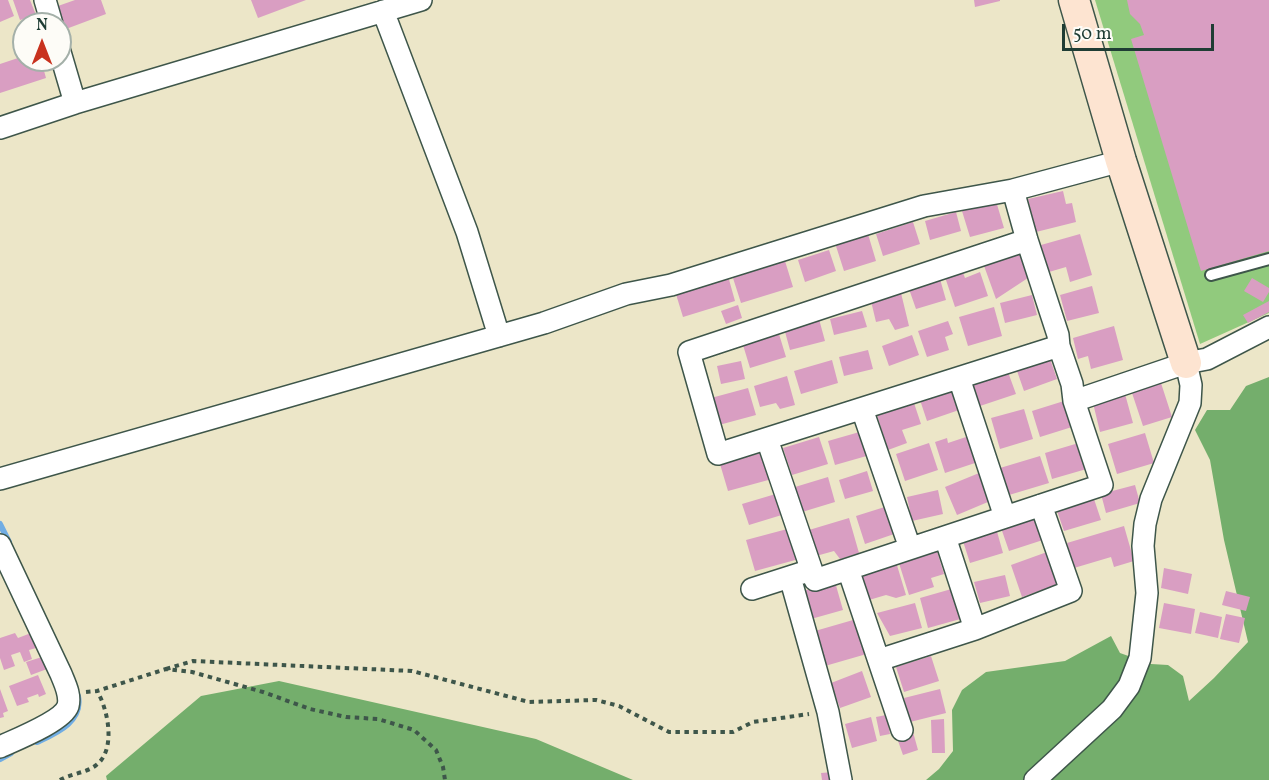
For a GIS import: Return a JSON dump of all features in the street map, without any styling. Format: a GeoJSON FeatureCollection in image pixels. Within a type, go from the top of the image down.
{"type":"FeatureCollection","features":[{"type":"Feature","properties":{"kind":"street"},"geometry":{"type":"LineString","coordinates":[[0,128],[369,9],[421,0]]}},
{"type":"Feature","properties":{"kind":"street"},"geometry":{"type":"LineString","coordinates":[[1035,780],[1112,708],[1129,686],[1140,658],[1148,593],[1143,546],[1145,524],[1151,499],[1190,403],[1191,385],[1121,161],[1074,0]]}},
{"type":"Feature","properties":{"kind":"street"},"geometry":{"type":"LineString","coordinates":[[369,9],[467,232],[499,336]]}},
{"type":"Feature","properties":{"kind":"street"},"geometry":{"type":"LineString","coordinates":[[66,72],[75,102]]}},
{"type":"Feature","properties":{"kind":"street"},"geometry":{"type":"LineString","coordinates":[[0,479],[499,336],[626,294],[671,285],[924,206],[1013,190],[1121,161]]}},
{"type":"Feature","properties":{"kind":"street"},"geometry":{"type":"LineString","coordinates":[[767,439],[815,580],[1102,485],[1074,401],[1072,384],[1059,346],[1058,334],[1026,240],[1013,190]]}},
{"type":"Feature","properties":{"kind":"street"},"geometry":{"type":"LineString","coordinates":[[1026,240],[689,352],[718,454],[1059,346]]}},
{"type":"Feature","properties":{"kind":"street"},"geometry":{"type":"LineString","coordinates":[[1074,401],[1186,363],[1207,359],[1269,327]]}},
{"type":"Feature","properties":{"kind":"street"},"geometry":{"type":"LineString","coordinates":[[959,378],[1005,517]]}},
{"type":"Feature","properties":{"kind":"street"},"geometry":{"type":"LineString","coordinates":[[862,409],[910,548]]}},
{"type":"Feature","properties":{"kind":"street"},"geometry":{"type":"LineString","coordinates":[[879,660],[975,629],[1071,591],[1041,505]]}},
{"type":"Feature","properties":{"kind":"street"},"geometry":{"type":"LineString","coordinates":[[945,537],[975,629]]}},
{"type":"Feature","properties":{"kind":"street"},"geometry":{"type":"LineString","coordinates":[[0,545],[69,693],[68,708],[60,715],[40,728],[0,747]]}},
{"type":"Feature","properties":{"kind":"street"},"geometry":{"type":"LineString","coordinates":[[848,568],[902,730]]}},
{"type":"Feature","properties":{"kind":"street"},"geometry":{"type":"LineString","coordinates":[[752,589],[811,570]]}},
{"type":"Feature","properties":{"kind":"street"},"geometry":{"type":"LineString","coordinates":[[790,577],[828,712],[842,780]]}},
{"type":"Feature","properties":{"kind":"lane"},"geometry":{"type":"LineString","coordinates":[[1211,275],[1269,259]]}},
{"type":"Feature","properties":{"kind":"path"},"geometry":{"type":"LineString","coordinates":[[80,692],[97,691],[193,661],[412,671],[529,702],[596,700],[619,706],[669,732],[733,732],[753,722],[828,712]]}},
{"type":"Feature","properties":{"kind":"path"},"geometry":{"type":"LineString","coordinates":[[166,669],[192,672],[223,680],[310,709],[346,717],[378,719],[414,730],[435,750],[443,767],[445,780]]}},
{"type":"Feature","properties":{"kind":"path"},"geometry":{"type":"LineString","coordinates":[[60,780],[96,765],[106,753],[109,738],[103,701],[97,691]]}},
{"type":"Feature","properties":{"kind":"green space"},"geometry":{"type":"Polygon","coordinates":[[[1095,0],[1269,0],[1269,313],[1200,344],[1095,0]]]}},
{"type":"Feature","properties":{"kind":"green space"},"geometry":{"type":"Polygon","coordinates":[[[1269,377],[1269,780],[926,780],[939,769],[953,751],[952,710],[962,690],[986,672],[1065,661],[1111,636],[1120,653],[1151,664],[1168,665],[1183,676],[1189,701],[1248,642],[1224,540],[1210,460],[1195,430],[1207,410],[1230,410],[1246,386],[1269,377]]]}},
{"type":"Feature","properties":{"kind":"green space"},"geometry":{"type":"Polygon","coordinates":[[[279,681],[536,739],[633,780],[107,780],[106,776],[201,696],[279,681]]]}},
{"type":"Feature","properties":{"kind":"building"},"geometry":{"type":"Polygon","coordinates":[[[0,0],[8,0],[12,17],[0,22],[0,0]]]}},
{"type":"Feature","properties":{"kind":"building"},"geometry":{"type":"Polygon","coordinates":[[[13,0],[30,0],[35,12],[17,12],[13,0]]]}},
{"type":"Feature","properties":{"kind":"building"},"geometry":{"type":"Polygon","coordinates":[[[75,0],[101,0],[106,14],[72,27],[72,12],[60,12],[58,6],[75,0]]]}},
{"type":"Feature","properties":{"kind":"building"},"geometry":{"type":"Polygon","coordinates":[[[251,0],[306,0],[258,18],[251,0]]]}},
{"type":"Feature","properties":{"kind":"building"},"geometry":{"type":"Polygon","coordinates":[[[974,0],[1000,0],[1000,1],[975,7],[974,0]]]}},
{"type":"Feature","properties":{"kind":"building"},"geometry":{"type":"Polygon","coordinates":[[[1127,0],[1269,0],[1269,251],[1201,271],[1131,39],[1144,35],[1140,24],[1130,14],[1127,0]]]}},
{"type":"Feature","properties":{"kind":"building"},"geometry":{"type":"Polygon","coordinates":[[[12,60],[12,72],[44,72],[46,78],[0,93],[0,64],[12,60]]]}},
{"type":"Feature","properties":{"kind":"building"},"geometry":{"type":"Polygon","coordinates":[[[1063,191],[1066,204],[1072,203],[1076,222],[1036,232],[1028,199],[1063,191]]]}},
{"type":"Feature","properties":{"kind":"building"},"geometry":{"type":"Polygon","coordinates":[[[996,201],[1004,228],[970,237],[962,211],[996,201]]]}},
{"type":"Feature","properties":{"kind":"building"},"geometry":{"type":"Polygon","coordinates":[[[956,212],[961,231],[930,240],[925,221],[956,212]]]}},
{"type":"Feature","properties":{"kind":"building"},"geometry":{"type":"Polygon","coordinates":[[[913,222],[920,244],[883,256],[876,234],[913,222]]]}},
{"type":"Feature","properties":{"kind":"building"},"geometry":{"type":"Polygon","coordinates":[[[868,234],[876,261],[844,271],[835,243],[868,234]]]}},
{"type":"Feature","properties":{"kind":"building"},"geometry":{"type":"Polygon","coordinates":[[[1080,234],[1092,275],[1070,282],[1066,267],[1049,272],[1041,245],[1080,234]]]}},
{"type":"Feature","properties":{"kind":"building"},"geometry":{"type":"Polygon","coordinates":[[[829,250],[836,271],[805,282],[798,260],[829,250]]]}},
{"type":"Feature","properties":{"kind":"building"},"geometry":{"type":"Polygon","coordinates":[[[1022,250],[1031,276],[996,299],[983,263],[1022,250]]]}},
{"type":"Feature","properties":{"kind":"building"},"geometry":{"type":"Polygon","coordinates":[[[785,261],[793,287],[741,303],[733,278],[785,261]]]}},
{"type":"Feature","properties":{"kind":"building"},"geometry":{"type":"Polygon","coordinates":[[[962,270],[965,278],[980,272],[988,296],[955,307],[945,277],[962,270]]]}},
{"type":"Feature","properties":{"kind":"building"},"geometry":{"type":"Polygon","coordinates":[[[728,276],[735,301],[683,317],[675,291],[728,276]]]}},
{"type":"Feature","properties":{"kind":"building"},"geometry":{"type":"Polygon","coordinates":[[[1252,278],[1269,288],[1263,302],[1244,291],[1252,278]]]}},
{"type":"Feature","properties":{"kind":"building"},"geometry":{"type":"Polygon","coordinates":[[[940,279],[946,300],[916,309],[909,289],[940,279]]]}},
{"type":"Feature","properties":{"kind":"building"},"geometry":{"type":"Polygon","coordinates":[[[1092,286],[1099,313],[1067,321],[1060,295],[1092,286]]]}},
{"type":"Feature","properties":{"kind":"building"},"geometry":{"type":"Polygon","coordinates":[[[901,293],[909,326],[895,330],[889,319],[876,322],[871,301],[901,293]]]}},
{"type":"Feature","properties":{"kind":"building"},"geometry":{"type":"Polygon","coordinates":[[[1032,295],[1037,315],[1005,323],[1000,303],[1032,295]]]}},
{"type":"Feature","properties":{"kind":"building"},"geometry":{"type":"Polygon","coordinates":[[[1269,301],[1269,312],[1248,323],[1243,315],[1269,301]]]}},
{"type":"Feature","properties":{"kind":"building"},"geometry":{"type":"Polygon","coordinates":[[[738,305],[742,318],[726,324],[721,311],[738,305]]]}},
{"type":"Feature","properties":{"kind":"building"},"geometry":{"type":"Polygon","coordinates":[[[994,307],[1002,336],[968,346],[959,317],[994,307]]]}},
{"type":"Feature","properties":{"kind":"building"},"geometry":{"type":"Polygon","coordinates":[[[862,311],[867,327],[834,335],[830,319],[862,311]]]}},
{"type":"Feature","properties":{"kind":"building"},"geometry":{"type":"Polygon","coordinates":[[[819,319],[825,341],[790,350],[784,328],[819,319]]]}},
{"type":"Feature","properties":{"kind":"building"},"geometry":{"type":"Polygon","coordinates":[[[948,321],[953,334],[945,337],[949,350],[927,357],[918,331],[948,321]]]}},
{"type":"Feature","properties":{"kind":"building"},"geometry":{"type":"Polygon","coordinates":[[[1114,326],[1123,360],[1091,369],[1088,356],[1078,359],[1073,338],[1114,326]]]}},
{"type":"Feature","properties":{"kind":"building"},"geometry":{"type":"Polygon","coordinates":[[[779,334],[786,357],[750,368],[743,345],[779,334]]]}},
{"type":"Feature","properties":{"kind":"building"},"geometry":{"type":"Polygon","coordinates":[[[912,335],[919,355],[889,366],[882,346],[912,335]]]}},
{"type":"Feature","properties":{"kind":"building"},"geometry":{"type":"Polygon","coordinates":[[[868,350],[873,369],[844,376],[839,357],[868,350]]]}},
{"type":"Feature","properties":{"kind":"building"},"geometry":{"type":"Polygon","coordinates":[[[1049,356],[1057,379],[1024,391],[1016,368],[1049,356]]]}},
{"type":"Feature","properties":{"kind":"building"},"geometry":{"type":"Polygon","coordinates":[[[832,360],[838,383],[801,394],[794,371],[832,360]]]}},
{"type":"Feature","properties":{"kind":"building"},"geometry":{"type":"Polygon","coordinates":[[[741,361],[745,379],[721,384],[717,366],[741,361]]]}},
{"type":"Feature","properties":{"kind":"building"},"geometry":{"type":"Polygon","coordinates":[[[1008,372],[1016,394],[980,406],[972,385],[1008,372]]]}},
{"type":"Feature","properties":{"kind":"building"},"geometry":{"type":"Polygon","coordinates":[[[787,376],[795,405],[780,409],[776,403],[760,407],[754,386],[787,376]]]}},
{"type":"Feature","properties":{"kind":"building"},"geometry":{"type":"Polygon","coordinates":[[[1161,383],[1172,417],[1143,426],[1132,393],[1161,383]]]}},
{"type":"Feature","properties":{"kind":"building"},"geometry":{"type":"Polygon","coordinates":[[[748,388],[756,415],[719,425],[711,398],[748,388]]]}},
{"type":"Feature","properties":{"kind":"building"},"geometry":{"type":"Polygon","coordinates":[[[952,389],[959,410],[927,421],[920,400],[952,389]]]}},
{"type":"Feature","properties":{"kind":"building"},"geometry":{"type":"Polygon","coordinates":[[[1125,394],[1133,423],[1100,432],[1093,403],[1125,394]]]}},
{"type":"Feature","properties":{"kind":"building"},"geometry":{"type":"Polygon","coordinates":[[[1064,401],[1072,427],[1040,437],[1032,411],[1064,401]]]}},
{"type":"Feature","properties":{"kind":"building"},"geometry":{"type":"Polygon","coordinates":[[[914,403],[921,424],[902,430],[907,443],[888,450],[877,415],[914,403]]]}},
{"type":"Feature","properties":{"kind":"building"},"geometry":{"type":"Polygon","coordinates":[[[1024,409],[1033,439],[1000,449],[991,418],[1024,409]]]}},
{"type":"Feature","properties":{"kind":"building"},"geometry":{"type":"Polygon","coordinates":[[[863,431],[870,455],[835,465],[828,441],[863,431]]]}},
{"type":"Feature","properties":{"kind":"building"},"geometry":{"type":"Polygon","coordinates":[[[1145,433],[1154,463],[1117,474],[1108,444],[1145,433]]]}},
{"type":"Feature","properties":{"kind":"building"},"geometry":{"type":"Polygon","coordinates":[[[969,436],[978,462],[945,473],[935,442],[947,438],[948,443],[969,436]]]}},
{"type":"Feature","properties":{"kind":"building"},"geometry":{"type":"Polygon","coordinates":[[[819,437],[828,464],[792,475],[783,448],[819,437]]]}},
{"type":"Feature","properties":{"kind":"building"},"geometry":{"type":"Polygon","coordinates":[[[1082,442],[1090,468],[1052,479],[1045,453],[1082,442]]]}},
{"type":"Feature","properties":{"kind":"building"},"geometry":{"type":"Polygon","coordinates":[[[929,443],[938,470],[905,481],[896,454],[929,443]]]}},
{"type":"Feature","properties":{"kind":"building"},"geometry":{"type":"Polygon","coordinates":[[[765,452],[772,479],[728,491],[720,464],[765,452]]]}},
{"type":"Feature","properties":{"kind":"building"},"geometry":{"type":"Polygon","coordinates":[[[1040,456],[1049,483],[1009,495],[1000,468],[1040,456]]]}},
{"type":"Feature","properties":{"kind":"building"},"geometry":{"type":"Polygon","coordinates":[[[867,471],[873,491],[845,499],[839,480],[867,471]]]}},
{"type":"Feature","properties":{"kind":"building"},"geometry":{"type":"Polygon","coordinates":[[[984,471],[995,499],[957,515],[945,487],[984,471]]]}},
{"type":"Feature","properties":{"kind":"building"},"geometry":{"type":"Polygon","coordinates":[[[828,477],[835,502],[802,512],[795,487],[828,477]]]}},
{"type":"Feature","properties":{"kind":"building"},"geometry":{"type":"Polygon","coordinates":[[[1135,485],[1140,503],[1106,513],[1101,494],[1135,485]]]}},
{"type":"Feature","properties":{"kind":"building"},"geometry":{"type":"Polygon","coordinates":[[[938,490],[943,514],[912,521],[907,497],[938,490]]]}},
{"type":"Feature","properties":{"kind":"building"},"geometry":{"type":"Polygon","coordinates":[[[779,493],[785,514],[749,525],[742,504],[779,493]]]}},
{"type":"Feature","properties":{"kind":"building"},"geometry":{"type":"Polygon","coordinates":[[[1093,496],[1101,520],[1064,531],[1056,508],[1093,496]]]}},
{"type":"Feature","properties":{"kind":"building"},"geometry":{"type":"Polygon","coordinates":[[[891,505],[900,532],[865,544],[856,516],[891,505]]]}},
{"type":"Feature","properties":{"kind":"building"},"geometry":{"type":"Polygon","coordinates":[[[1038,517],[1046,539],[1009,551],[1000,525],[1009,522],[1013,526],[1038,517]]]}},
{"type":"Feature","properties":{"kind":"building"},"geometry":{"type":"Polygon","coordinates":[[[849,518],[859,553],[840,559],[834,551],[816,556],[809,530],[849,518]]]}},
{"type":"Feature","properties":{"kind":"building"},"geometry":{"type":"Polygon","coordinates":[[[1124,526],[1134,561],[1114,567],[1111,557],[1074,568],[1067,543],[1124,526]]]}},
{"type":"Feature","properties":{"kind":"building"},"geometry":{"type":"Polygon","coordinates":[[[791,528],[799,559],[755,571],[746,540],[791,528]]]}},
{"type":"Feature","properties":{"kind":"building"},"geometry":{"type":"Polygon","coordinates":[[[996,528],[1003,553],[970,563],[962,538],[996,528]]]}},
{"type":"Feature","properties":{"kind":"building"},"geometry":{"type":"Polygon","coordinates":[[[936,548],[944,574],[931,578],[934,587],[909,595],[898,560],[936,548]]]}},
{"type":"Feature","properties":{"kind":"building"},"geometry":{"type":"Polygon","coordinates":[[[1047,552],[1059,584],[1022,597],[1011,565],[1047,552]]]}},
{"type":"Feature","properties":{"kind":"building"},"geometry":{"type":"Polygon","coordinates":[[[896,562],[906,595],[896,598],[886,595],[869,600],[861,572],[896,562]]]}},
{"type":"Feature","properties":{"kind":"building"},"geometry":{"type":"Polygon","coordinates":[[[1164,568],[1192,574],[1188,594],[1161,588],[1164,568]]]}},
{"type":"Feature","properties":{"kind":"building"},"geometry":{"type":"Polygon","coordinates":[[[1005,575],[1010,596],[980,603],[974,582],[1005,575]]]}},
{"type":"Feature","properties":{"kind":"building"},"geometry":{"type":"Polygon","coordinates":[[[835,582],[843,610],[811,619],[803,591],[835,582]]]}},
{"type":"Feature","properties":{"kind":"building"},"geometry":{"type":"Polygon","coordinates":[[[955,588],[964,618],[928,628],[920,598],[955,588]]]}},
{"type":"Feature","properties":{"kind":"building"},"geometry":{"type":"Polygon","coordinates":[[[1226,591],[1250,597],[1246,611],[1222,605],[1226,591]]]}},
{"type":"Feature","properties":{"kind":"building"},"geometry":{"type":"Polygon","coordinates":[[[915,603],[922,628],[890,636],[877,613],[915,603]]]}},
{"type":"Feature","properties":{"kind":"building"},"geometry":{"type":"Polygon","coordinates":[[[1164,603],[1195,609],[1191,634],[1159,628],[1164,603]]]}},
{"type":"Feature","properties":{"kind":"building"},"geometry":{"type":"Polygon","coordinates":[[[1200,612],[1222,617],[1218,638],[1195,633],[1200,612]]]}},
{"type":"Feature","properties":{"kind":"building"},"geometry":{"type":"Polygon","coordinates":[[[1226,614],[1245,618],[1239,643],[1220,639],[1226,614]]]}},
{"type":"Feature","properties":{"kind":"building"},"geometry":{"type":"Polygon","coordinates":[[[860,618],[870,653],[825,666],[815,631],[860,618]]]}},
{"type":"Feature","properties":{"kind":"building"},"geometry":{"type":"Polygon","coordinates":[[[15,633],[18,638],[31,633],[36,648],[29,650],[32,659],[24,662],[20,652],[11,655],[15,666],[4,670],[0,658],[0,638],[15,633]]]}},
{"type":"Feature","properties":{"kind":"building"},"geometry":{"type":"Polygon","coordinates":[[[931,656],[939,681],[904,692],[896,667],[931,656]]]}},
{"type":"Feature","properties":{"kind":"building"},"geometry":{"type":"Polygon","coordinates":[[[42,657],[47,669],[31,675],[26,662],[42,657]]]}},
{"type":"Feature","properties":{"kind":"building"},"geometry":{"type":"Polygon","coordinates":[[[862,671],[871,697],[840,708],[831,683],[862,671]]]}},
{"type":"Feature","properties":{"kind":"building"},"geometry":{"type":"Polygon","coordinates":[[[38,675],[46,694],[27,698],[29,702],[17,706],[9,686],[38,675]]]}},
{"type":"Feature","properties":{"kind":"building"},"geometry":{"type":"Polygon","coordinates":[[[0,689],[8,711],[3,713],[4,717],[0,718],[0,689]]]}},
{"type":"Feature","properties":{"kind":"building"},"geometry":{"type":"Polygon","coordinates":[[[940,689],[946,713],[910,722],[904,698],[940,689]]]}},
{"type":"Feature","properties":{"kind":"building"},"geometry":{"type":"Polygon","coordinates":[[[886,715],[890,734],[880,736],[876,717],[886,715]]]}},
{"type":"Feature","properties":{"kind":"building"},"geometry":{"type":"Polygon","coordinates":[[[871,717],[877,741],[852,748],[845,724],[871,717]]]}},
{"type":"Feature","properties":{"kind":"building"},"geometry":{"type":"Polygon","coordinates":[[[944,719],[945,753],[932,753],[931,720],[944,719]]]}},
{"type":"Feature","properties":{"kind":"building"},"geometry":{"type":"Polygon","coordinates":[[[913,732],[918,750],[903,755],[897,738],[913,732]]]}},
{"type":"Feature","properties":{"kind":"building"},"geometry":{"type":"Polygon","coordinates":[[[834,772],[835,780],[822,780],[821,773],[834,772]]]}},
{"type":"Feature","properties":{"kind":"waterway"},"geometry":{"type":"LineString","coordinates":[[0,524],[9,542]]}},
{"type":"Feature","properties":{"kind":"waterway"},"geometry":{"type":"LineString","coordinates":[[37,742],[60,730],[72,720],[76,713],[78,696]]}},
{"type":"Feature","properties":{"kind":"waterway"},"geometry":{"type":"LineString","coordinates":[[0,759],[11,753]]}}]}
